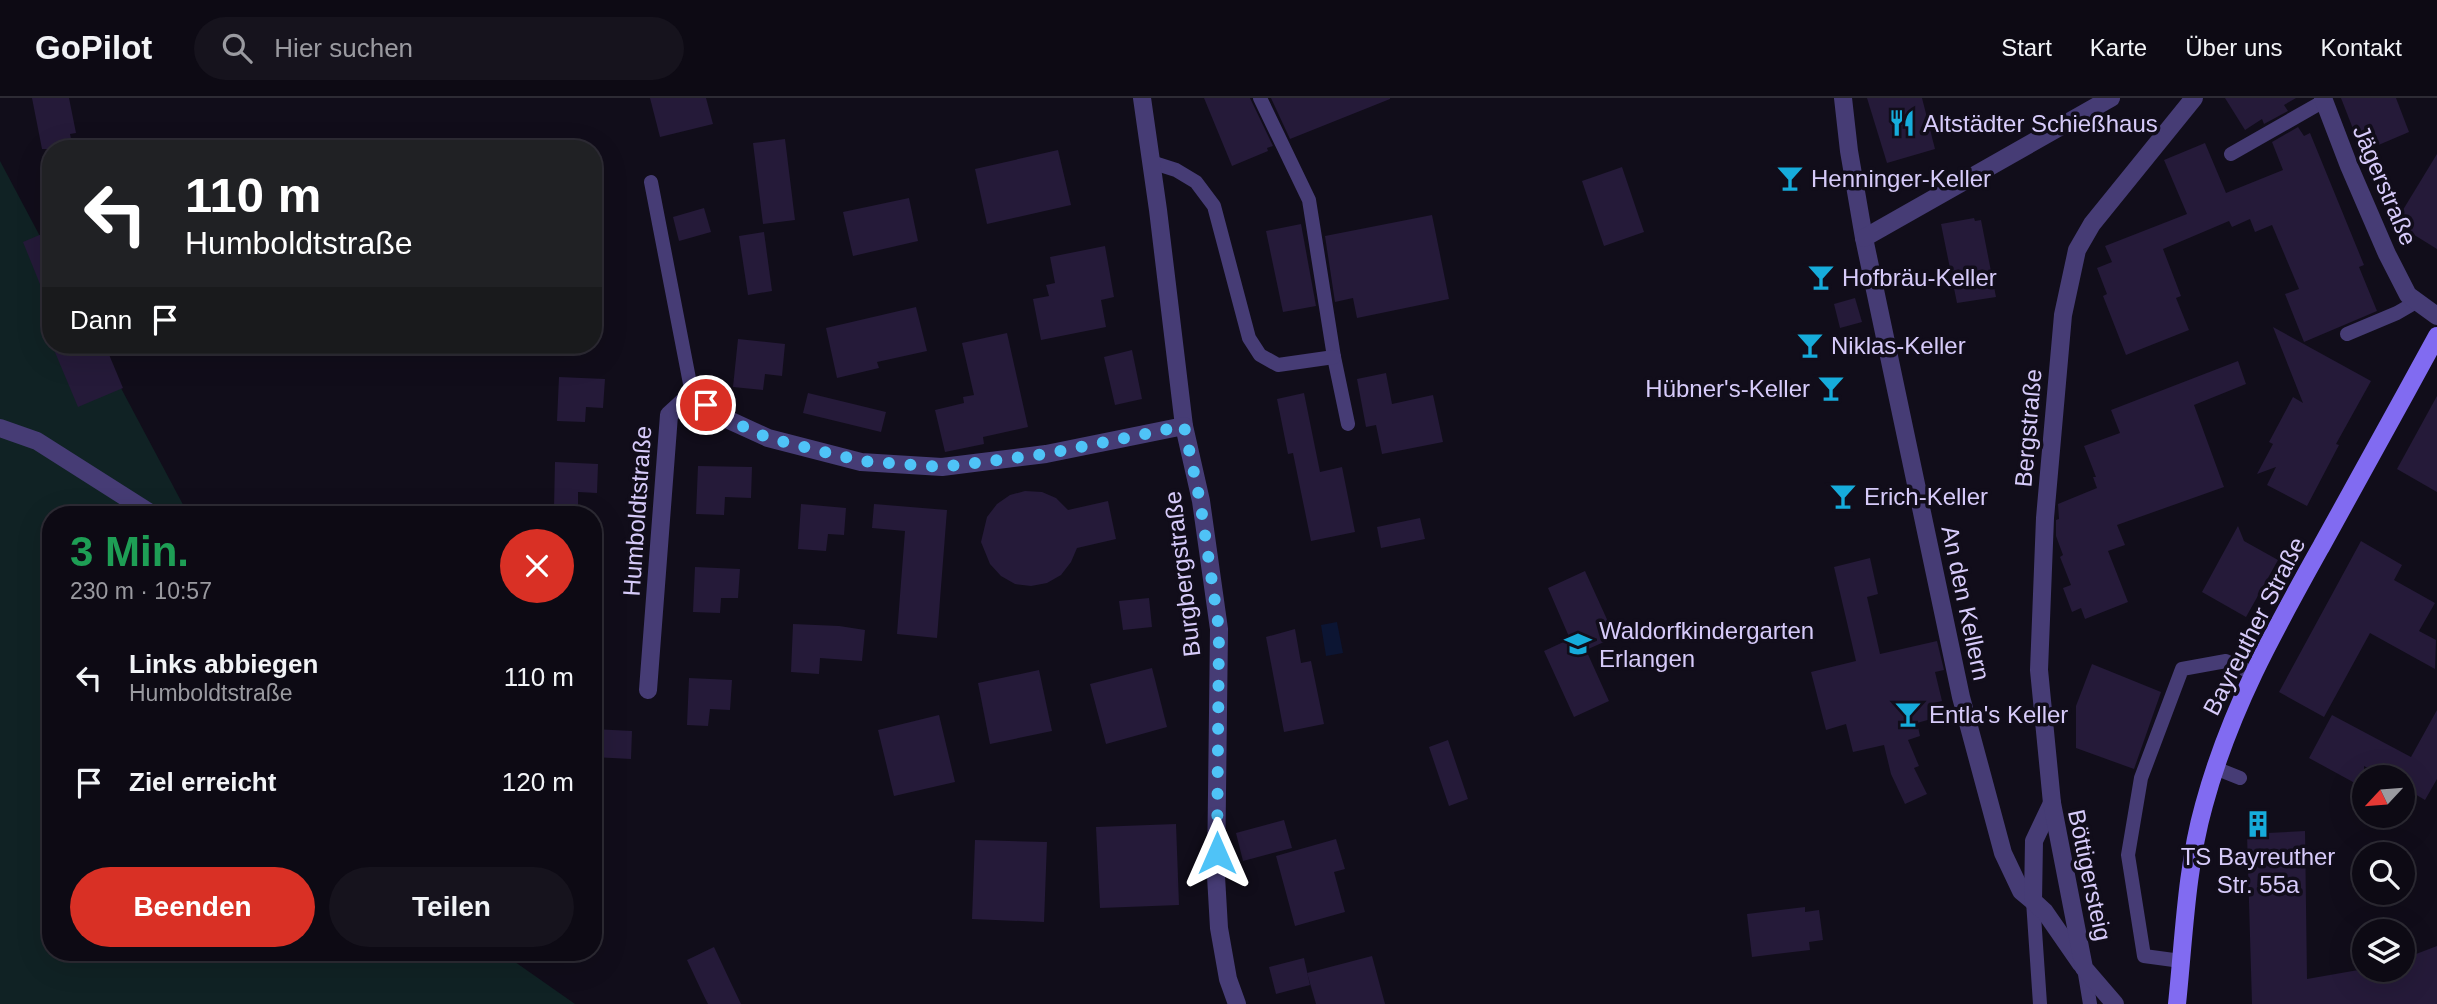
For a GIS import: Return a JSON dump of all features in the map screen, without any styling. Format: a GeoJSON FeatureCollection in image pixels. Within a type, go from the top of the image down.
{"type":"FeatureCollection","features":[{"type":"Feature","properties":{"kind":"street","name":"Burgbergstraße"},"geometry":{"type":"LineString","coordinates":[[1142,98],[1184,426],[1200,501],[1219,629],[1216,876],[1219,928],[1228,979],[1237,1004]]}},
{"type":"Feature","properties":{"kind":"street","name":"An den Kellern"},"geometry":{"type":"LineString","coordinates":[[1843,98],[1864,238],[1961,697],[2003,853],[2021,891],[2033,901]]}},
{"type":"Feature","properties":{"kind":"street"},"geometry":{"type":"LineString","coordinates":[[1864,238],[2111,98]]}},
{"type":"Feature","properties":{"kind":"street","name":"Bergstraße"},"geometry":{"type":"LineString","coordinates":[[2052,803],[2039,670],[2045,518],[2063,315],[2077,250],[2092,223],[2194,98]]}},
{"type":"Feature","properties":{"kind":"street","name":"Jägerstraße"},"geometry":{"type":"LineString","coordinates":[[2323,99],[2387,254],[2407,295],[2437,316]]}},
{"type":"Feature","properties":{"kind":"street","name":"Bayreuther Straße"},"geometry":{"type":"LineString","coordinates":[[2177,1004],[2193,854],[2215,768],[2238,703],[2437,336]]}},
{"type":"Feature","properties":{"kind":"street"},"geometry":{"type":"LineString","coordinates":[[692,394],[720,416],[768,438],[861,461],[942,467],[1046,454],[1184,426]]}},
{"type":"Feature","properties":{"kind":"street","name":"Humboldtstraße"},"geometry":{"type":"LineString","coordinates":[[648,690],[669,415],[692,394]]}},
{"type":"Feature","properties":{"kind":"street"},"geometry":{"type":"LineString","coordinates":[[0,428],[37,440],[140,506]]}},
{"type":"Feature","properties":{"kind":"street","name":"Böttigersteig"},"geometry":{"type":"LineString","coordinates":[[2052,803],[2034,841],[2033,901],[2045,912],[2084,968],[2115,1004]]}},
{"type":"Feature","properties":{"kind":"street","name":"Böttigersteig"},"geometry":{"type":"LineString","coordinates":[[2052,803],[2084,968]]}},
{"type":"Feature","properties":{"kind":"lane"},"geometry":{"type":"LineString","coordinates":[[1260,98],[1309,200],[1334,357],[1348,424]]}},
{"type":"Feature","properties":{"kind":"lane"},"geometry":{"type":"LineString","coordinates":[[2231,154],[2323,99]]}},
{"type":"Feature","properties":{"kind":"lane"},"geometry":{"type":"LineString","coordinates":[[1151,162],[1176,170],[1196,181],[1214,206],[1249,338],[1260,355],[1278,365],[1334,357]]}},
{"type":"Feature","properties":{"kind":"lane"},"geometry":{"type":"LineString","coordinates":[[651,182],[692,394]]}},
{"type":"Feature","properties":{"kind":"lane"},"geometry":{"type":"LineString","coordinates":[[2347,334],[2416,302]]}},
{"type":"Feature","properties":{"kind":"lane"},"geometry":{"type":"LineString","coordinates":[[2181,961],[2144,956],[2128,855],[2141,778],[2182,669],[2226,662],[2252,673]]}},
{"type":"Feature","properties":{"kind":"lane"},"geometry":{"type":"LineString","coordinates":[[2215,768],[2240,778]]}},
{"type":"Feature","properties":{"kind":"lane","name":"Böttigersteig"},"geometry":{"type":"LineString","coordinates":[[2033,901],[2040,1004]]}},
{"type":"Feature","properties":{"kind":"lane"},"geometry":{"type":"LineString","coordinates":[[2084,968],[2090,1004]]}},
{"type":"Feature","properties":{"kind":"shaded area"},"geometry":{"type":"Polygon","coordinates":[[[0,161],[42,240],[42,354],[103,354],[184,506],[42,506],[42,961],[514,961],[575,1004],[0,1004],[0,161]]]}},
{"type":"Feature","properties":{"kind":"water"},"geometry":{"type":"Polygon","coordinates":[[[1337,622],[1343,653],[1326,656],[1321,625],[1337,622]]]}},
{"type":"Feature","properties":{"kind":"building"},"geometry":{"type":"Polygon","coordinates":[[[32,98],[69,98],[76,133],[70,134],[71,140],[42,140],[42,149],[32,98]]]}},
{"type":"Feature","properties":{"kind":"building"},"geometry":{"type":"Polygon","coordinates":[[[650,98],[706,98],[713,124],[660,137],[650,98]]]}},
{"type":"Feature","properties":{"kind":"building"},"geometry":{"type":"Polygon","coordinates":[[[1204,98],[1250,98],[1273,146],[1267,148],[1268,151],[1232,166],[1204,98]]]}},
{"type":"Feature","properties":{"kind":"building"},"geometry":{"type":"Polygon","coordinates":[[[1271,98],[1390,98],[1390,99],[1290,139],[1271,98]]]}},
{"type":"Feature","properties":{"kind":"building","name":"Altstädter Schießhaus"},"geometry":{"type":"Polygon","coordinates":[[[1867,98],[1922,98],[1935,149],[1887,163],[1867,98]]]}},
{"type":"Feature","properties":{"kind":"building"},"geometry":{"type":"Polygon","coordinates":[[[2225,98],[2296,98],[2284,105],[2288,111],[2264,124],[2262,119],[2245,130],[2225,98]]]}},
{"type":"Feature","properties":{"kind":"building"},"geometry":{"type":"Polygon","coordinates":[[[2341,98],[2396,98],[2409,132],[2362,152],[2341,98]]]}},
{"type":"Feature","properties":{"kind":"building"},"geometry":{"type":"Polygon","coordinates":[[[2298,127],[2304,136],[2310,133],[2364,265],[2359,267],[2377,311],[2304,342],[2285,294],[2299,289],[2272,225],[2255,232],[2250,219],[2232,227],[2229,221],[2163,249],[2181,296],[2176,298],[2189,330],[2126,355],[2103,296],[2107,294],[2097,268],[2112,262],[2105,246],[2187,214],[2164,160],[2205,143],[2226,193],[2283,170],[2272,142],[2298,127]]]}},
{"type":"Feature","properties":{"kind":"building"},"geometry":{"type":"Polygon","coordinates":[[[785,139],[795,220],[763,224],[753,143],[785,139]]]}},
{"type":"Feature","properties":{"kind":"building"},"geometry":{"type":"Polygon","coordinates":[[[1058,150],[1071,205],[987,224],[975,169],[1058,150]]]}},
{"type":"Feature","properties":{"kind":"building"},"geometry":{"type":"Polygon","coordinates":[[[2437,154],[2437,249],[2395,223],[2437,154]]]}},
{"type":"Feature","properties":{"kind":"building"},"geometry":{"type":"Polygon","coordinates":[[[1622,167],[1644,232],[1604,246],[1582,181],[1622,167]]]}},
{"type":"Feature","properties":{"kind":"building"},"geometry":{"type":"Polygon","coordinates":[[[909,198],[918,241],[853,256],[843,212],[909,198]]]}},
{"type":"Feature","properties":{"kind":"building"},"geometry":{"type":"Polygon","coordinates":[[[704,208],[711,232],[679,241],[673,217],[704,208]]]}},
{"type":"Feature","properties":{"kind":"building"},"geometry":{"type":"Polygon","coordinates":[[[1432,215],[1449,299],[1357,318],[1353,298],[1335,302],[1325,236],[1432,215]]]}},
{"type":"Feature","properties":{"kind":"building"},"geometry":{"type":"Polygon","coordinates":[[[1974,218],[1975,221],[1981,220],[1996,297],[1957,303],[1941,224],[1974,218]]]}},
{"type":"Feature","properties":{"kind":"building"},"geometry":{"type":"Polygon","coordinates":[[[1301,224],[1316,306],[1283,312],[1266,231],[1301,224]]]}},
{"type":"Feature","properties":{"kind":"building"},"geometry":{"type":"Polygon","coordinates":[[[764,232],[772,291],[748,295],[739,236],[764,232]]]}},
{"type":"Feature","properties":{"kind":"building"},"geometry":{"type":"Polygon","coordinates":[[[42,234],[42,289],[23,242],[42,234]]]}},
{"type":"Feature","properties":{"kind":"building"},"geometry":{"type":"Polygon","coordinates":[[[1105,246],[1114,297],[1101,300],[1106,327],[1041,340],[1033,299],[1049,296],[1046,285],[1055,283],[1050,257],[1105,246]]]}},
{"type":"Feature","properties":{"kind":"building"},"geometry":{"type":"Polygon","coordinates":[[[1855,298],[1862,322],[1840,328],[1834,304],[1855,298]]]}},
{"type":"Feature","properties":{"kind":"building"},"geometry":{"type":"Polygon","coordinates":[[[916,307],[927,351],[877,362],[879,368],[837,378],[826,328],[916,307]]]}},
{"type":"Feature","properties":{"kind":"building"},"geometry":{"type":"Polygon","coordinates":[[[2273,327],[2371,381],[2336,444],[2339,445],[2307,506],[2267,485],[2276,467],[2257,474],[2273,444],[2269,442],[2293,397],[2303,403],[2273,327]]]}},
{"type":"Feature","properties":{"kind":"building"},"geometry":{"type":"Polygon","coordinates":[[[1007,333],[1028,427],[983,437],[984,444],[945,452],[935,410],[964,403],[963,397],[974,395],[962,343],[1007,333]]]}},
{"type":"Feature","properties":{"kind":"building"},"geometry":{"type":"Polygon","coordinates":[[[738,339],[785,344],[782,376],[765,374],[763,390],[733,387],[738,339]]]}},
{"type":"Feature","properties":{"kind":"building"},"geometry":{"type":"Polygon","coordinates":[[[1132,350],[1142,399],[1115,405],[1104,357],[1132,350]]]}},
{"type":"Feature","properties":{"kind":"building"},"geometry":{"type":"Polygon","coordinates":[[[56,354],[109,354],[123,388],[78,407],[56,354]]]}},
{"type":"Feature","properties":{"kind":"building"},"geometry":{"type":"Polygon","coordinates":[[[2238,361],[2246,384],[2194,405],[2224,487],[2117,525],[2125,545],[2108,551],[2128,602],[2085,619],[2081,608],[2072,612],[2063,588],[2071,585],[2060,557],[2063,555],[2056,536],[2056,520],[2059,519],[2058,504],[2097,488],[2093,477],[2096,477],[2084,446],[2120,433],[2111,410],[2238,361]]]}},
{"type":"Feature","properties":{"kind":"building"},"geometry":{"type":"Polygon","coordinates":[[[1386,373],[1392,404],[1433,395],[1443,442],[1382,454],[1376,425],[1366,427],[1357,379],[1386,373]]]}},
{"type":"Feature","properties":{"kind":"building"},"geometry":{"type":"Polygon","coordinates":[[[559,377],[605,379],[603,408],[586,407],[585,422],[557,421],[559,377]]]}},
{"type":"Feature","properties":{"kind":"building"},"geometry":{"type":"Polygon","coordinates":[[[808,393],[886,412],[881,432],[803,413],[808,393]]]}},
{"type":"Feature","properties":{"kind":"building"},"geometry":{"type":"Polygon","coordinates":[[[1304,393],[1320,472],[1342,467],[1355,532],[1311,541],[1293,453],[1288,454],[1277,399],[1304,393]]]}},
{"type":"Feature","properties":{"kind":"building"},"geometry":{"type":"Polygon","coordinates":[[[2437,396],[2437,492],[2397,469],[2437,396]]]}},
{"type":"Feature","properties":{"kind":"building"},"geometry":{"type":"Polygon","coordinates":[[[555,462],[598,464],[597,493],[578,492],[578,506],[554,506],[555,462]]]}},
{"type":"Feature","properties":{"kind":"building"},"geometry":{"type":"Polygon","coordinates":[[[698,466],[752,467],[751,498],[725,497],[724,515],[696,514],[698,466]]]}},
{"type":"Feature","properties":{"kind":"building"},"geometry":{"type":"Polygon","coordinates":[[[1025,491],[1042,492],[1056,498],[1068,510],[1108,501],[1116,539],[1077,548],[1061,575],[1047,583],[1031,586],[1015,584],[1001,576],[990,564],[981,542],[987,517],[997,504],[1010,495],[1025,491]]]}},
{"type":"Feature","properties":{"kind":"building"},"geometry":{"type":"Polygon","coordinates":[[[801,504],[846,508],[844,535],[828,534],[826,551],[798,549],[801,504]]]}},
{"type":"Feature","properties":{"kind":"building"},"geometry":{"type":"Polygon","coordinates":[[[874,504],[947,510],[937,638],[897,634],[905,531],[872,528],[874,504]]]}},
{"type":"Feature","properties":{"kind":"building"},"geometry":{"type":"Polygon","coordinates":[[[1420,518],[1425,539],[1381,548],[1377,527],[1420,518]]]}},
{"type":"Feature","properties":{"kind":"building"},"geometry":{"type":"Polygon","coordinates":[[[2238,526],[2244,541],[2278,560],[2246,617],[2202,592],[2238,526]]]}},
{"type":"Feature","properties":{"kind":"building"},"geometry":{"type":"Polygon","coordinates":[[[2361,541],[2402,565],[2394,580],[2435,603],[2419,631],[2436,640],[2435,669],[2370,633],[2324,717],[2279,692],[2361,541]]]}},
{"type":"Feature","properties":{"kind":"building"},"geometry":{"type":"Polygon","coordinates":[[[1870,558],[1878,594],[1867,597],[1880,654],[1937,641],[1944,670],[1935,672],[1942,701],[1929,704],[1931,719],[1917,723],[1920,736],[1908,740],[1919,766],[1914,768],[1927,794],[1905,804],[1891,774],[1884,745],[1853,752],[1846,724],[1826,730],[1811,672],[1856,661],[1834,567],[1870,558]]]}},
{"type":"Feature","properties":{"kind":"building"},"geometry":{"type":"Polygon","coordinates":[[[695,567],[740,569],[738,598],[721,598],[720,613],[693,612],[695,567]]]}},
{"type":"Feature","properties":{"kind":"building","name":"Waldorfkindergarten Erlangen"},"geometry":{"type":"Polygon","coordinates":[[[1585,571],[1615,637],[1586,650],[1609,701],[1574,717],[1544,651],[1570,639],[1548,588],[1585,571]]]}},
{"type":"Feature","properties":{"kind":"building"},"geometry":{"type":"Polygon","coordinates":[[[1149,598],[1152,627],[1123,630],[1119,601],[1149,598]]]}},
{"type":"Feature","properties":{"kind":"building"},"geometry":{"type":"Polygon","coordinates":[[[793,624],[865,630],[862,661],[820,658],[819,674],[791,672],[793,624]]]}},
{"type":"Feature","properties":{"kind":"building"},"geometry":{"type":"Polygon","coordinates":[[[1295,629],[1301,663],[1311,661],[1324,724],[1284,732],[1266,637],[1295,629]]]}},
{"type":"Feature","properties":{"kind":"building"},"geometry":{"type":"Polygon","coordinates":[[[2092,664],[2161,692],[2134,769],[2076,748],[2076,706],[2092,664]]]}},
{"type":"Feature","properties":{"kind":"building"},"geometry":{"type":"Polygon","coordinates":[[[1152,668],[1167,727],[1106,744],[1090,684],[1152,668]]]}},
{"type":"Feature","properties":{"kind":"building"},"geometry":{"type":"Polygon","coordinates":[[[1039,670],[1052,731],[990,744],[978,683],[1039,670]]]}},
{"type":"Feature","properties":{"kind":"building"},"geometry":{"type":"Polygon","coordinates":[[[689,678],[732,680],[730,710],[710,709],[708,726],[687,725],[689,678]]]}},
{"type":"Feature","properties":{"kind":"building"},"geometry":{"type":"Polygon","coordinates":[[[2437,710],[2437,779],[2425,800],[2415,794],[2415,765],[2352,765],[2352,781],[2309,758],[2332,715],[2411,757],[2437,710]]]}},
{"type":"Feature","properties":{"kind":"building"},"geometry":{"type":"Polygon","coordinates":[[[939,715],[955,782],[894,796],[878,730],[939,715]]]}},
{"type":"Feature","properties":{"kind":"building"},"geometry":{"type":"Polygon","coordinates":[[[602,729],[632,731],[631,759],[602,757],[602,729]]]}},
{"type":"Feature","properties":{"kind":"building"},"geometry":{"type":"Polygon","coordinates":[[[1448,740],[1468,799],[1449,806],[1429,747],[1448,740]]]}},
{"type":"Feature","properties":{"kind":"building"},"geometry":{"type":"Polygon","coordinates":[[[1284,820],[1292,848],[1243,861],[1236,833],[1284,820]]]}},
{"type":"Feature","properties":{"kind":"building"},"geometry":{"type":"Polygon","coordinates":[[[1176,824],[1179,905],[1100,908],[1096,827],[1176,824]]]}},
{"type":"Feature","properties":{"kind":"building"},"geometry":{"type":"Polygon","coordinates":[[[2305,831],[2307,979],[2352,971],[2352,982],[2415,982],[2415,954],[2437,946],[2437,1004],[2252,1004],[2247,834],[2305,831]]]}},
{"type":"Feature","properties":{"kind":"building"},"geometry":{"type":"Polygon","coordinates":[[[1336,839],[1345,869],[1334,872],[1345,912],[1295,926],[1276,856],[1336,839]]]}},
{"type":"Feature","properties":{"kind":"building"},"geometry":{"type":"Polygon","coordinates":[[[975,840],[1047,842],[1044,922],[972,919],[975,840]]]}},
{"type":"Feature","properties":{"kind":"building"},"geometry":{"type":"Polygon","coordinates":[[[1805,907],[1805,912],[1819,910],[1823,940],[1809,942],[1810,950],[1752,957],[1747,914],[1805,907]]]}},
{"type":"Feature","properties":{"kind":"building"},"geometry":{"type":"Polygon","coordinates":[[[714,947],[741,1004],[708,1004],[703,994],[687,960],[714,947]]]}},
{"type":"Feature","properties":{"kind":"building"},"geometry":{"type":"Polygon","coordinates":[[[1372,956],[1385,1004],[1316,1004],[1307,973],[1372,956]]]}},
{"type":"Feature","properties":{"kind":"building"},"geometry":{"type":"Polygon","coordinates":[[[1304,958],[1310,985],[1276,994],[1269,967],[1304,958]]]}},
{"type":"Feature","properties":{"kind":"place","name":"Altstädter Schießhaus"},"geometry":{"type":"Point","coordinates":[1902,123]}},
{"type":"Feature","properties":{"kind":"place","name":"Henninger-Keller"},"geometry":{"type":"Point","coordinates":[1790,178]}},
{"type":"Feature","properties":{"kind":"place","name":"Hofbräu-Keller"},"geometry":{"type":"Point","coordinates":[1821,277]}},
{"type":"Feature","properties":{"kind":"place","name":"Niklas-Keller"},"geometry":{"type":"Point","coordinates":[1810,345]}},
{"type":"Feature","properties":{"kind":"place","name":"Hübner's-Keller"},"geometry":{"type":"Point","coordinates":[1831,388]}},
{"type":"Feature","properties":{"kind":"place","name":"Erich-Keller"},"geometry":{"type":"Point","coordinates":[1843,496]}},
{"type":"Feature","properties":{"kind":"place","name":"Waldorfkindergarten Erlangen"},"geometry":{"type":"Point","coordinates":[1578,644]}},
{"type":"Feature","properties":{"kind":"place","name":"Entla's Keller"},"geometry":{"type":"Point","coordinates":[1908,714]}},
{"type":"Feature","properties":{"kind":"place","name":"TS Bayreuther Str. 55a"},"geometry":{"type":"Point","coordinates":[2258,824]}},
{"type":"Feature","properties":{"kind":"route"},"geometry":{"type":"LineString","coordinates":[[706,405],[720,416],[768,438],[861,461],[942,467],[1046,454],[1184,426],[1200,501],[1219,629],[1217,853]]}}]}
